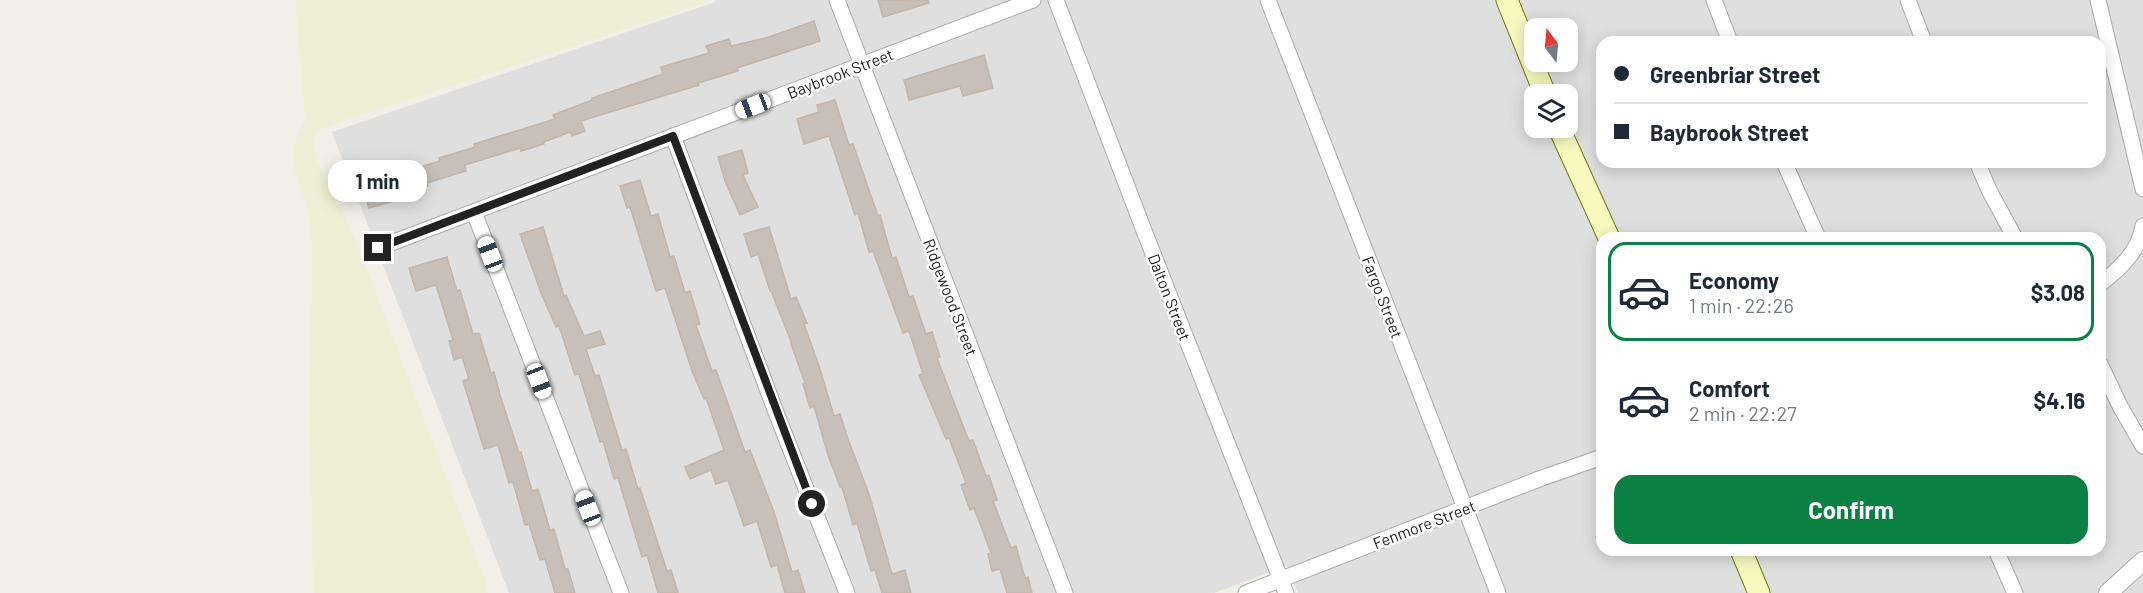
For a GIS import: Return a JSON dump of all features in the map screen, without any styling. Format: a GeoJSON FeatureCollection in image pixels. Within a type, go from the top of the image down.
{"type":"FeatureCollection","features":[{"type":"Feature","properties":{"kind":"main road"},"geometry":{"type":"LineString","coordinates":[[1507,0],[1541,84]]}},
{"type":"Feature","properties":{"kind":"main road"},"geometry":{"type":"LineString","coordinates":[[1564,138],[1607,232]]}},
{"type":"Feature","properties":{"kind":"main road"},"geometry":{"type":"LineString","coordinates":[[1744,556],[1759,593]]}},
{"type":"Feature","properties":{"kind":"street","name":"Ridgewood Street"},"geometry":{"type":"LineString","coordinates":[[837,0],[1065,593]]}},
{"type":"Feature","properties":{"kind":"street","name":"Baybrook Street"},"geometry":{"type":"LineString","coordinates":[[378,248],[1033,0]]}},
{"type":"Feature","properties":{"kind":"street","name":"Dalton Street"},"geometry":{"type":"LineString","coordinates":[[1056,0],[1283,586]]}},
{"type":"Feature","properties":{"kind":"street","name":"Fargo Street"},"geometry":{"type":"LineString","coordinates":[[1268,0],[1498,593]]}},
{"type":"Feature","properties":{"kind":"street"},"geometry":{"type":"LineString","coordinates":[[1714,0],[1728,36]]}},
{"type":"Feature","properties":{"kind":"street"},"geometry":{"type":"LineString","coordinates":[[1908,0],[1922,36]]}},
{"type":"Feature","properties":{"kind":"street"},"geometry":{"type":"LineString","coordinates":[[2098,0],[2143,189]]}},
{"type":"Feature","properties":{"kind":"street"},"geometry":{"type":"LineString","coordinates":[[673,136],[777,415],[847,593]]}},
{"type":"Feature","properties":{"kind":"street"},"geometry":{"type":"LineString","coordinates":[[1787,168],[1815,232]]}},
{"type":"Feature","properties":{"kind":"street"},"geometry":{"type":"LineString","coordinates":[[1980,168],[2011,232]]}},
{"type":"Feature","properties":{"kind":"street"},"geometry":{"type":"LineString","coordinates":[[474,212],[621,593]]}},
{"type":"Feature","properties":{"kind":"street"},"geometry":{"type":"LineString","coordinates":[[2106,279],[2127,261],[2136,248],[2143,226]]}},
{"type":"Feature","properties":{"kind":"street"},"geometry":{"type":"LineString","coordinates":[[2106,377],[2143,446]]}},
{"type":"Feature","properties":{"kind":"street","name":"Fenmore Street"},"geometry":{"type":"LineString","coordinates":[[1246,593],[1283,586],[1465,509],[1596,458]]}},
{"type":"Feature","properties":{"kind":"street"},"geometry":{"type":"LineString","coordinates":[[1999,556],[2015,593]]}},
{"type":"Feature","properties":{"kind":"street"},"geometry":{"type":"LineString","coordinates":[[2108,593],[2143,561]]}},
{"type":"Feature","properties":{"kind":"shaded area"},"geometry":{"type":"Polygon","coordinates":[[[715,0],[2143,0],[2143,593],[1298,593],[1287,566],[1214,593],[509,593],[332,132],[715,2],[715,0]]]}},
{"type":"Feature","properties":{"kind":"green space"},"geometry":{"type":"Polygon","coordinates":[[[295,0],[705,0],[701,4],[352,118],[322,129],[314,136],[317,161],[337,197],[364,261],[486,582],[488,593],[313,593],[310,419],[312,243],[308,209],[296,176],[293,159],[296,138],[305,119],[295,0]]]}},
{"type":"Feature","properties":{"kind":"building"},"geometry":{"type":"Polygon","coordinates":[[[878,0],[928,0],[929,3],[883,17],[878,0]]]}},
{"type":"Feature","properties":{"kind":"building"},"geometry":{"type":"Polygon","coordinates":[[[814,21],[820,41],[737,68],[738,71],[698,83],[699,85],[581,121],[585,131],[572,136],[570,132],[544,142],[544,144],[521,151],[520,148],[465,165],[466,171],[427,183],[428,186],[390,197],[391,202],[369,208],[363,187],[440,161],[439,158],[475,147],[474,144],[555,119],[553,115],[592,100],[592,98],[663,74],[661,67],[709,53],[706,46],[729,39],[731,46],[769,37],[814,21]]]}},
{"type":"Feature","properties":{"kind":"building"},"geometry":{"type":"Polygon","coordinates":[[[984,55],[993,88],[963,96],[960,86],[909,100],[904,80],[984,55]]]}},
{"type":"Feature","properties":{"kind":"building"},"geometry":{"type":"Polygon","coordinates":[[[835,100],[849,145],[853,144],[878,216],[880,215],[892,258],[896,257],[909,297],[913,296],[926,334],[932,332],[940,357],[937,358],[950,392],[969,441],[973,440],[986,476],[989,475],[997,500],[993,501],[1011,548],[1016,546],[1032,593],[1007,593],[1000,569],[992,571],[988,554],[991,553],[974,508],[970,510],[961,485],[966,483],[949,438],[946,439],[919,375],[923,374],[909,331],[903,333],[873,251],[869,252],[858,213],[855,215],[829,136],[804,144],[797,119],[819,112],[817,105],[835,100]]]}},
{"type":"Feature","properties":{"kind":"building"},"geometry":{"type":"Polygon","coordinates":[[[742,150],[748,173],[743,175],[758,207],[740,215],[725,181],[718,157],[742,150]]]}},
{"type":"Feature","properties":{"kind":"building"},"geometry":{"type":"Polygon","coordinates":[[[640,180],[651,216],[658,214],[670,257],[674,256],[685,293],[690,291],[700,324],[696,325],[712,371],[716,370],[745,452],[750,450],[774,512],[792,572],[798,570],[805,593],[785,593],[777,565],[771,567],[757,521],[744,526],[728,480],[716,484],[711,470],[690,479],[685,467],[724,450],[706,398],[704,399],[692,371],[665,288],[656,291],[630,207],[627,208],[620,186],[640,180]]]}},
{"type":"Feature","properties":{"kind":"building"},"geometry":{"type":"Polygon","coordinates":[[[543,227],[564,296],[566,295],[584,336],[600,331],[605,344],[586,349],[595,376],[599,375],[622,450],[626,449],[667,571],[671,570],[678,593],[658,593],[647,555],[642,557],[618,478],[614,479],[603,441],[600,442],[579,374],[575,375],[559,326],[556,327],[541,293],[520,234],[543,227]]]}},
{"type":"Feature","properties":{"kind":"building"},"geometry":{"type":"Polygon","coordinates":[[[769,227],[791,299],[796,297],[807,323],[804,324],[834,416],[840,414],[869,494],[892,574],[905,570],[911,593],[882,593],[875,570],[871,571],[857,523],[853,525],[842,487],[840,487],[828,455],[814,406],[810,408],[803,384],[805,383],[792,344],[770,291],[758,254],[751,257],[744,234],[769,227]]]}},
{"type":"Feature","properties":{"kind":"building"},"geometry":{"type":"Polygon","coordinates":[[[447,257],[473,334],[479,333],[491,373],[494,372],[532,491],[538,489],[550,530],[554,529],[565,569],[568,569],[575,593],[555,593],[545,559],[540,560],[529,524],[525,525],[513,482],[509,483],[498,445],[484,449],[463,381],[469,379],[462,357],[454,360],[449,341],[453,340],[436,285],[416,291],[409,268],[447,257]]]}},
{"type":"Feature","properties":{"kind":"route"},"geometry":{"type":"LineString","coordinates":[[378,248],[673,136],[812,504]]}}]}
